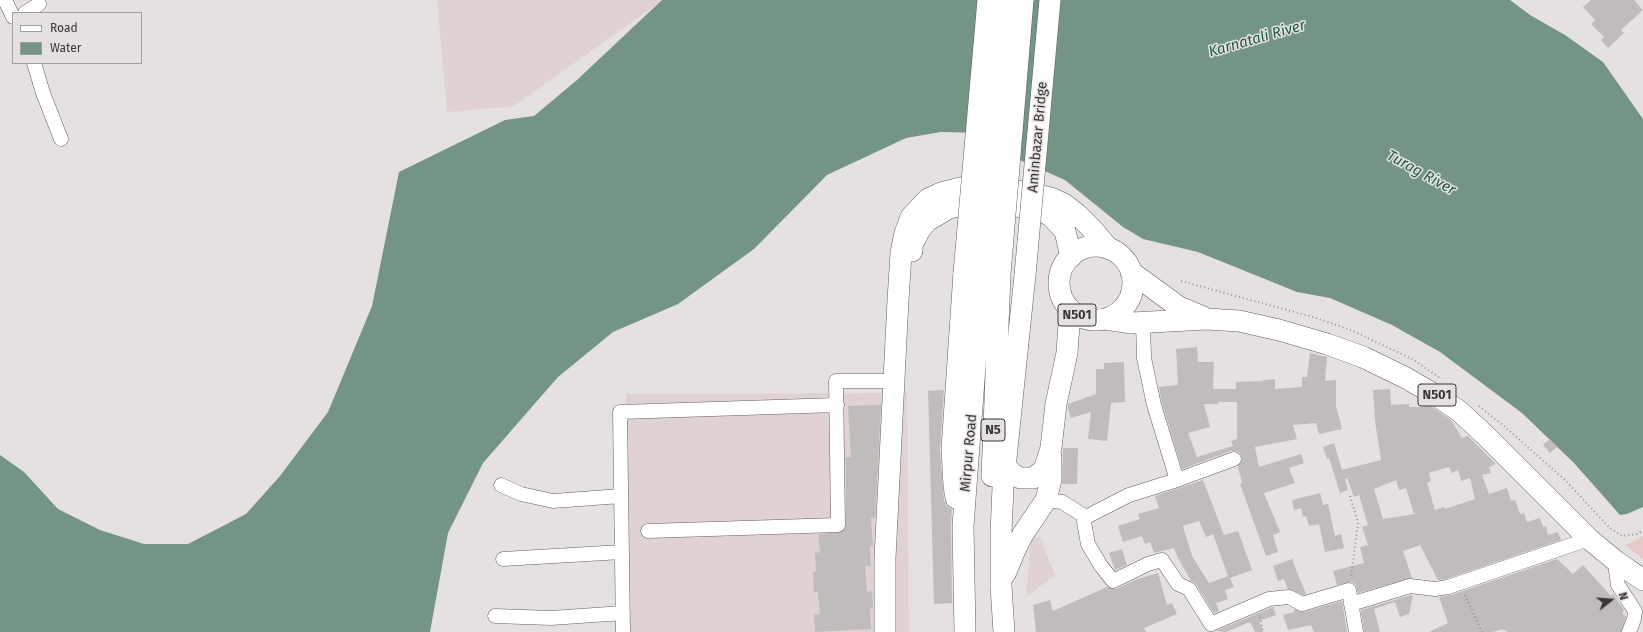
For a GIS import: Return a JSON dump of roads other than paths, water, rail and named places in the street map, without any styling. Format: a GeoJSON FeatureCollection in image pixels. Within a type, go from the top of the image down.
{"type":"FeatureCollection","features":[{"type":"Feature","properties":{"kind":"highway"},"geometry":{"type":"LineString","coordinates":[[982,274],[988,0]]}},
{"type":"Feature","properties":{"kind":"highway","name":"N5"},"geometry":{"type":"LineString","coordinates":[[1001,586],[992,542],[992,441],[982,274],[1005,0]]}},
{"type":"Feature","properties":{"kind":"highway","name":"Aminbazar Bridge"},"geometry":{"type":"LineString","coordinates":[[982,274],[1023,0]]}},
{"type":"Feature","properties":{"kind":"highway","name":"Aminbazar Bridge"},"geometry":{"type":"LineString","coordinates":[[1005,466],[1025,275],[1050,0]]}},
{"type":"Feature","properties":{"kind":"highway"},"geometry":{"type":"LineString","coordinates":[[885,632],[885,558],[901,261],[905,233],[911,216],[928,199],[941,193],[965,187],[1009,189],[1050,198],[1077,214],[1109,249]]}},
{"type":"Feature","properties":{"kind":"highway"},"geometry":{"type":"LineString","coordinates":[[893,632],[908,298],[912,245],[919,231],[927,221],[937,214],[949,208],[979,201],[1038,209],[1055,220],[1065,231],[1071,257]]}},
{"type":"Feature","properties":{"kind":"highway","name":"N501"},"geometry":{"type":"LineString","coordinates":[[1100,320],[1114,315],[1122,309],[1128,301],[1132,286],[1130,272],[1124,260],[1115,252],[1099,247],[1088,247],[1071,257],[1061,271],[1059,283],[1061,295],[1070,310],[1086,319],[1132,323],[1207,319],[1239,321],[1279,330],[1363,356],[1406,378],[1459,411],[1589,539],[1616,562],[1643,580]]}},
{"type":"Feature","properties":{"kind":"highway","name":"N501"},"geometry":{"type":"LineString","coordinates":[[1130,272],[1179,306],[1207,319]]}},
{"type":"Feature","properties":{"kind":"highway","name":"Mirpur Road"},"geometry":{"type":"LineString","coordinates":[[965,632],[963,526],[982,274]]}},
{"type":"Feature","properties":{"kind":"highway","name":"N501"},"geometry":{"type":"LineString","coordinates":[[1001,586],[1015,550],[1046,500],[1051,479],[1051,448],[1056,404],[1067,353],[1070,310]]}},
{"type":"Feature","properties":{"kind":"highway"},"geometry":{"type":"LineString","coordinates":[[1067,353],[1085,329],[1100,320]]}},
{"type":"Feature","properties":{"kind":"highway","name":"N501"},"geometry":{"type":"LineString","coordinates":[[992,441],[1005,466],[1013,474],[1020,478],[1033,478],[1044,470],[1051,448]]}},
{"type":"Feature","properties":{"kind":"highway"},"geometry":{"type":"LineString","coordinates":[[1004,632],[1001,586],[1001,533],[1005,466]]}},
{"type":"Feature","properties":{"kind":"street"},"geometry":{"type":"LineString","coordinates":[[5,0],[12,15]]}},
{"type":"Feature","properties":{"kind":"street"},"geometry":{"type":"LineString","coordinates":[[26,12],[40,1]]}},
{"type":"Feature","properties":{"kind":"street"},"geometry":{"type":"LineString","coordinates":[[34,64],[42,93],[61,139]]}},
{"type":"Feature","properties":{"kind":"street"},"geometry":{"type":"LineString","coordinates":[[1143,322],[1144,358],[1154,405],[1177,480]]}},
{"type":"Feature","properties":{"kind":"street"},"geometry":{"type":"LineString","coordinates":[[648,531],[838,525],[836,381],[894,381]]}},
{"type":"Feature","properties":{"kind":"street"},"geometry":{"type":"LineString","coordinates":[[623,632],[620,412],[837,405]]}},
{"type":"Feature","properties":{"kind":"street"},"geometry":{"type":"LineString","coordinates":[[1234,459],[1177,480],[1129,495],[1086,517],[1084,522],[1088,544],[1101,566],[1113,581],[1148,564],[1162,560],[1178,584],[1189,589],[1211,624],[1269,599],[1289,597],[1302,604],[1410,586],[1435,589],[1459,584],[1589,539]]}},
{"type":"Feature","properties":{"kind":"street"},"geometry":{"type":"LineString","coordinates":[[501,485],[521,494],[553,501],[621,496]]}},
{"type":"Feature","properties":{"kind":"street"},"geometry":{"type":"LineString","coordinates":[[1046,500],[1062,502],[1086,517]]}},
{"type":"Feature","properties":{"kind":"street"},"geometry":{"type":"LineString","coordinates":[[504,559],[622,552]]}},
{"type":"Feature","properties":{"kind":"street"},"geometry":{"type":"LineString","coordinates":[[1616,562],[1618,585],[1635,611],[1634,619],[1629,632]]}},
{"type":"Feature","properties":{"kind":"street"},"geometry":{"type":"LineString","coordinates":[[1350,597],[1356,632]]}},
{"type":"Feature","properties":{"kind":"street"},"geometry":{"type":"LineString","coordinates":[[495,616],[551,618],[623,614]]}},
{"type":"Feature","properties":{"kind":"water"},"geometry":{"type":"Polygon","coordinates":[[[662,0],[1510,0],[1530,15],[1565,35],[1603,62],[1643,119],[1643,507],[1627,514],[1620,515],[1574,463],[1522,413],[1440,352],[1392,325],[1330,298],[1297,292],[1198,252],[1143,239],[1123,227],[1065,180],[1013,157],[985,133],[941,132],[906,138],[827,175],[754,249],[678,304],[613,332],[558,377],[483,463],[448,533],[430,632],[0,632],[0,455],[24,472],[58,509],[100,530],[144,544],[188,544],[246,514],[280,476],[328,412],[372,306],[399,172],[505,120],[534,116],[577,80],[662,0]]]}},
{"type":"Feature","properties":{"kind":"water label","name":"Karnatali River"},"geometry":{"type":"Point","coordinates":[1257,39]}},
{"type":"Feature","properties":{"kind":"water label","name":"Turag River"},"geometry":{"type":"Point","coordinates":[1421,173]}}]}
